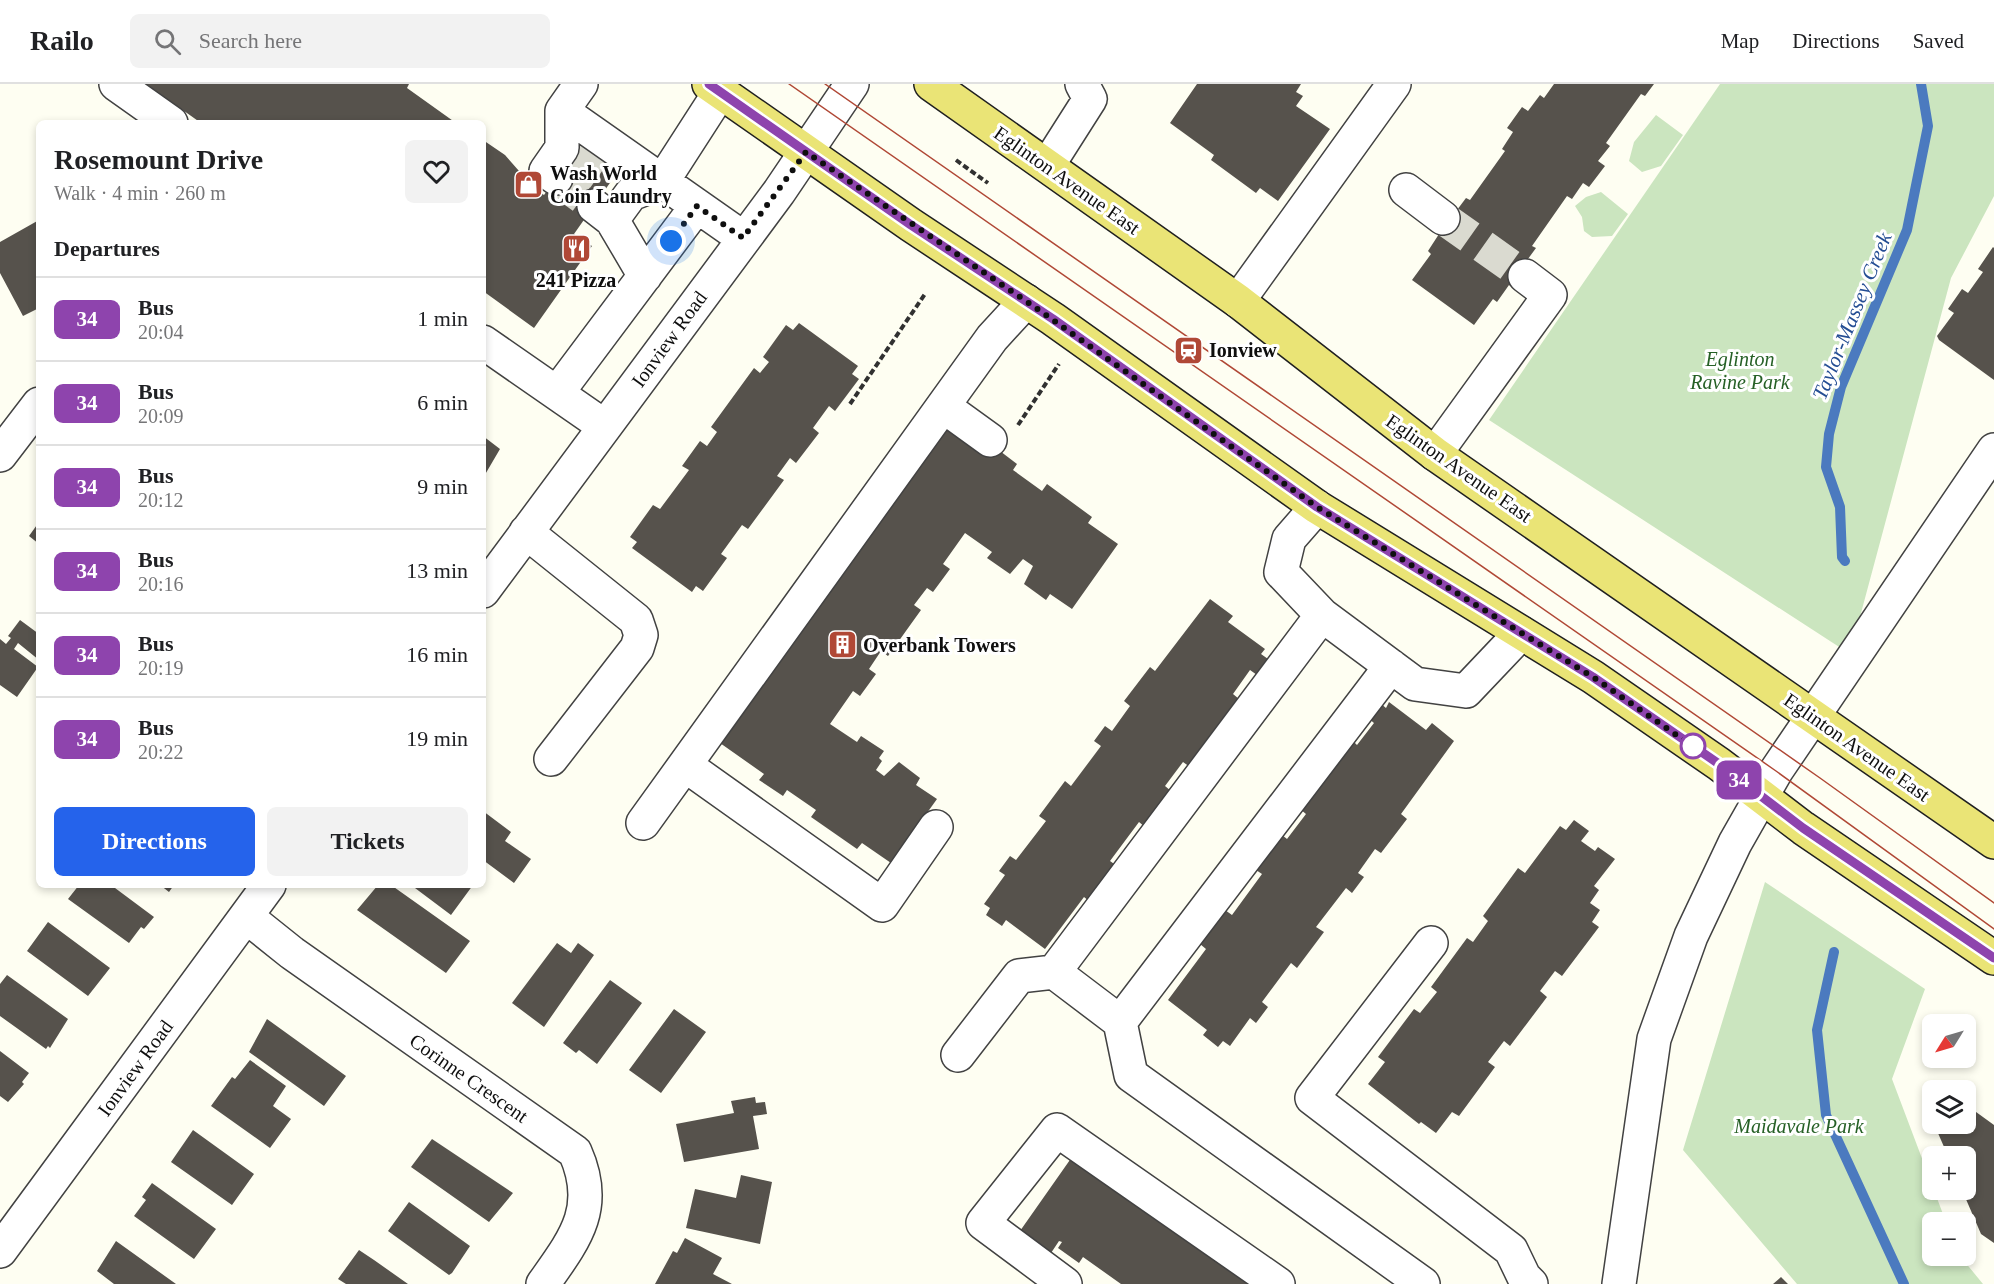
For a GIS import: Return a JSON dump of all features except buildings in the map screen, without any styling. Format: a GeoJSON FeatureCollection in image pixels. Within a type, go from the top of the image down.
{"type":"FeatureCollection","features":[{"type":"Feature","properties":{"kind":"main road","name":"Eglinton Avenue East"},"geometry":{"type":"LineString","coordinates":[[931,84],[1238,301],[1435,454],[1994,842]]}},
{"type":"Feature","properties":{"kind":"main road"},"geometry":{"type":"LineString","coordinates":[[715,88],[1026,301],[1317,507],[1602,683],[1994,958]]}},
{"type":"Feature","properties":{"kind":"street"},"geometry":{"type":"LineString","coordinates":[[116,84],[167,120]]}},
{"type":"Feature","properties":{"kind":"street"},"geometry":{"type":"LineString","coordinates":[[564,160],[562,111],[581,84]]}},
{"type":"Feature","properties":{"kind":"street","name":"Ionview Road"},"geometry":{"type":"LineString","coordinates":[[486,587],[806,152],[852,84]]}},
{"type":"Feature","properties":{"kind":"street"},"geometry":{"type":"LineString","coordinates":[[1238,301],[1394,84]]}},
{"type":"Feature","properties":{"kind":"street"},"geometry":{"type":"LineString","coordinates":[[645,276],[612,200],[662,182],[715,88]]}},
{"type":"Feature","properties":{"kind":"street"},"geometry":{"type":"LineString","coordinates":[[1048,165],[1090,90]]}},
{"type":"Feature","properties":{"kind":"street"},"geometry":{"type":"LineString","coordinates":[[562,111],[743,238]]}},
{"type":"Feature","properties":{"kind":"street"},"geometry":{"type":"LineString","coordinates":[[1406,190],[1443,218]]}},
{"type":"Feature","properties":{"kind":"street"},"geometry":{"type":"LineString","coordinates":[[557,393],[697,206]]}},
{"type":"Feature","properties":{"kind":"street"},"geometry":{"type":"LineString","coordinates":[[1435,454],[1550,295],[1525,276]]}},
{"type":"Feature","properties":{"kind":"street"},"geometry":{"type":"LineString","coordinates":[[643,823],[992,338],[1026,301]]}},
{"type":"Feature","properties":{"kind":"street"},"geometry":{"type":"LineString","coordinates":[[486,344],[604,426]]}},
{"type":"Feature","properties":{"kind":"street"},"geometry":{"type":"LineString","coordinates":[[944,406],[1004,433]]}},
{"type":"Feature","properties":{"kind":"street"},"geometry":{"type":"LineString","coordinates":[[0,455],[36,408]]}},
{"type":"Feature","properties":{"kind":"street"},"geometry":{"type":"LineString","coordinates":[[1619,1284],[1654,1039],[1691,936],[1760,796],[1994,450]]}},
{"type":"Feature","properties":{"kind":"street"},"geometry":{"type":"LineString","coordinates":[[1317,507],[1289,539],[1281,572],[1322,615],[1415,684],[1466,691],[1521,633]]}},
{"type":"Feature","properties":{"kind":"street"},"geometry":{"type":"LineString","coordinates":[[526,532],[636,620],[641,635],[637,648],[550,759]]}},
{"type":"Feature","properties":{"kind":"street"},"geometry":{"type":"LineString","coordinates":[[1054,972],[1322,615]]}},
{"type":"Feature","properties":{"kind":"street"},"geometry":{"type":"LineString","coordinates":[[1120,1022],[1391,666]]}},
{"type":"Feature","properties":{"kind":"street"},"geometry":{"type":"LineString","coordinates":[[685,765],[882,905],[936,827]]}},
{"type":"Feature","properties":{"kind":"street","name":"Ionview Road"},"geometry":{"type":"LineString","coordinates":[[0,1251],[267,888]]}},
{"type":"Feature","properties":{"kind":"street","name":"Corinne Crescent"},"geometry":{"type":"LineString","coordinates":[[247,916],[292,953],[575,1152],[585,1174],[588,1194],[574,1236],[543,1284]]}},
{"type":"Feature","properties":{"kind":"street"},"geometry":{"type":"LineString","coordinates":[[1431,943],[1312,1098],[1511,1250],[1524,1277],[1532,1284]]}},
{"type":"Feature","properties":{"kind":"street"},"geometry":{"type":"LineString","coordinates":[[958,1055],[1019,976],[1054,972],[1120,1022],[1131,1076],[1423,1284]]}},
{"type":"Feature","properties":{"kind":"street"},"geometry":{"type":"LineString","coordinates":[[1065,1284],[983,1223],[1057,1130],[1278,1284]]}},
{"type":"Feature","properties":{"kind":"path"},"geometry":{"type":"LineString","coordinates":[[956,160],[988,183]]}},
{"type":"Feature","properties":{"kind":"path"},"geometry":{"type":"LineString","coordinates":[[850,404],[925,294]]}},
{"type":"Feature","properties":{"kind":"path"},"geometry":{"type":"LineString","coordinates":[[1004,433],[1079,340]]}},
{"type":"Feature","properties":{"kind":"green space","name":"Eglinton Ravine Park"},"geometry":{"type":"Polygon","coordinates":[[[1720,84],[1994,84],[1994,196],[1951,278],[1850,654],[1489,420],[1720,84]]]}},
{"type":"Feature","properties":{"kind":"green space"},"geometry":{"type":"Polygon","coordinates":[[[1656,115],[1683,135],[1661,166],[1642,172],[1629,161],[1634,142],[1656,115]]]}},
{"type":"Feature","properties":{"kind":"green space"},"geometry":{"type":"Polygon","coordinates":[[[1601,192],[1628,214],[1612,236],[1592,237],[1584,231],[1582,217],[1575,206],[1586,197],[1601,192]]]}},
{"type":"Feature","properties":{"kind":"green space","name":"Maidavale Park"},"geometry":{"type":"Polygon","coordinates":[[[1765,882],[1925,989],[1892,1079],[1922,1158],[1922,1200],[1938,1200],[1942,1212],[1922,1212],[1922,1266],[1968,1266],[1983,1284],[1797,1284],[1683,1150],[1765,882]]]}},
{"type":"Feature","properties":{"kind":"waterway","name":"Taylor-Massey Creek"},"geometry":{"type":"LineString","coordinates":[[1845,561],[1842,557],[1840,507],[1826,467],[1829,434],[1841,387],[1907,230],[1928,126],[1921,84]]}},
{"type":"Feature","properties":{"kind":"waterway","name":"Taylor-Massey Creek"},"geometry":{"type":"LineString","coordinates":[[1834,952],[1817,1030],[1826,1115],[1904,1284]]}},
{"type":"Feature","properties":{"kind":"tunnel"},"geometry":{"type":"LineString","coordinates":[[573,155],[611,182]]}},
{"type":"Feature","properties":{"kind":"tunnel"},"geometry":{"type":"LineString","coordinates":[[556,178],[594,206]]}},
{"type":"Feature","properties":{"kind":"tunnel"},"geometry":{"type":"LineString","coordinates":[[1443,218],[1525,276]]}},
{"type":"Feature","properties":{"kind":"tram line"},"geometry":{"type":"LineString","coordinates":[[789,84],[1776,771],[1994,929]]}},
{"type":"Feature","properties":{"kind":"tram line"},"geometry":{"type":"LineString","coordinates":[[825,84],[1820,778],[1994,903]]}},
{"type":"Feature","properties":{"kind":"bus line","name":"34"},"geometry":{"type":"LineString","coordinates":[[709,84],[911,225],[1053,319],[1079,340],[1317,507],[1593,677],[1719,764],[1803,828],[1994,958]]}},
{"type":"Feature","properties":{"kind":"place","name":"Wash World Coin Laundry"},"geometry":{"type":"Point","coordinates":[529,184]}},
{"type":"Feature","properties":{"kind":"place","name":"241 Pizza"},"geometry":{"type":"Point","coordinates":[576,249]}},
{"type":"Feature","properties":{"kind":"place","name":"Ionview"},"geometry":{"type":"Point","coordinates":[1188,350]}},
{"type":"Feature","properties":{"kind":"place","name":"Overbank Towers"},"geometry":{"type":"Point","coordinates":[842,645]}},
{"type":"Feature","properties":{"kind":"route"},"geometry":{"type":"LineString","coordinates":[[671,241],[697,206],[743,238],[806,152],[1053,319],[1079,340],[1317,507],[1593,677],[1701,752],[1693,746]]}}]}
